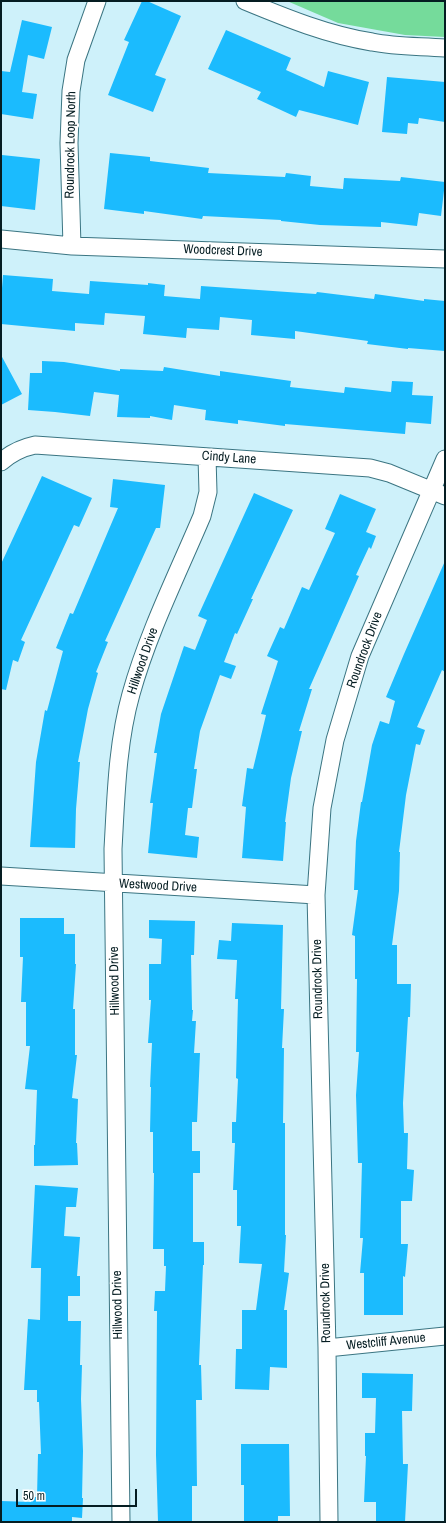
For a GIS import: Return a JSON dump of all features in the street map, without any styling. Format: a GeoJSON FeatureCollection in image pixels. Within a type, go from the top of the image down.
{"type":"FeatureCollection","features":[{"type":"Feature","properties":{"kind":"street","name":"Roundrock Loop North"},"geometry":{"type":"LineString","coordinates":[[72,246],[69,143],[71,91],[76,60],[97,1]]}},
{"type":"Feature","properties":{"kind":"street"},"geometry":{"type":"LineString","coordinates":[[245,1],[280,15],[347,38],[374,43],[445,48]]}},
{"type":"Feature","properties":{"kind":"street","name":"Woodcrest Drive"},"geometry":{"type":"LineString","coordinates":[[1,239],[72,246],[445,259]]}},
{"type":"Feature","properties":{"kind":"street","name":"Cindy Lane"},"geometry":{"type":"LineString","coordinates":[[5,458],[19,449],[35,444],[370,468],[390,473],[438,493]]}},
{"type":"Feature","properties":{"kind":"street","name":"Hillwood Drive"},"geometry":{"type":"LineString","coordinates":[[121,1522],[113,849],[116,791],[125,719],[144,654],[202,516],[208,492],[207,456]]}},
{"type":"Feature","properties":{"kind":"street","name":"Roundrock Drive"},"geometry":{"type":"LineString","coordinates":[[329,1522],[327,1348],[316,895],[322,808],[335,740],[360,656],[438,493],[445,459]]}},
{"type":"Feature","properties":{"kind":"street","name":"Westwood Drive"},"geometry":{"type":"LineString","coordinates":[[1,876],[316,895]]}},
{"type":"Feature","properties":{"kind":"street","name":"Westcliff Avenue"},"geometry":{"type":"LineString","coordinates":[[327,1348],[445,1336]]}},
{"type":"Feature","properties":{"kind":"green space"},"geometry":{"type":"Polygon","coordinates":[[[287,1],[445,1],[445,37],[405,35],[338,23],[287,1]]]}},
{"type":"Feature","properties":{"kind":"building"},"geometry":{"type":"Polygon","coordinates":[[[142,1],[147,1],[181,16],[155,75],[166,79],[153,112],[108,95],[129,42],[124,40],[142,1]]]}},
{"type":"Feature","properties":{"kind":"building"},"geometry":{"type":"Polygon","coordinates":[[[22,20],[52,27],[44,59],[28,55],[22,92],[37,94],[33,119],[1,114],[1,71],[10,72],[22,20]]]}},
{"type":"Feature","properties":{"kind":"building"},"geometry":{"type":"Polygon","coordinates":[[[226,30],[291,58],[286,70],[324,87],[328,71],[369,82],[358,125],[299,110],[296,117],[257,99],[261,92],[208,69],[226,30]]]}},
{"type":"Feature","properties":{"kind":"building"},"geometry":{"type":"Polygon","coordinates":[[[387,77],[445,82],[445,122],[419,118],[418,124],[408,123],[407,134],[382,132],[387,77]]]}},
{"type":"Feature","properties":{"kind":"building"},"geometry":{"type":"Polygon","coordinates":[[[110,153],[150,157],[150,161],[209,168],[208,173],[285,177],[286,173],[311,176],[310,186],[343,189],[344,178],[400,181],[401,177],[445,182],[441,216],[419,213],[417,226],[381,222],[381,227],[320,225],[281,220],[203,216],[202,219],[144,211],[144,214],[104,209],[110,153]]]}},
{"type":"Feature","properties":{"kind":"building"},"geometry":{"type":"Polygon","coordinates":[[[2,155],[40,159],[35,210],[1,206],[2,155]]]}},
{"type":"Feature","properties":{"kind":"building"},"geometry":{"type":"Polygon","coordinates":[[[3,275],[53,279],[52,291],[89,294],[90,281],[165,285],[164,296],[200,299],[201,286],[316,294],[317,292],[374,299],[375,294],[424,301],[424,299],[445,301],[445,351],[408,349],[367,344],[368,341],[295,331],[295,339],[251,335],[252,320],[220,317],[219,330],[187,328],[186,338],[143,334],[145,316],[105,313],[104,325],[75,323],[75,331],[1,324],[1,288],[3,275]]]}},
{"type":"Feature","properties":{"kind":"building"},"geometry":{"type":"Polygon","coordinates":[[[1,355],[22,394],[1,405],[1,355]]]}},
{"type":"Feature","properties":{"kind":"building"},"geometry":{"type":"Polygon","coordinates":[[[42,361],[64,362],[120,371],[120,369],[163,371],[164,367],[220,376],[220,371],[291,381],[290,387],[344,393],[345,387],[391,392],[392,381],[413,382],[412,395],[433,396],[431,424],[406,422],[405,434],[285,424],[285,426],[238,420],[238,424],[205,420],[206,410],[174,405],[172,420],[150,416],[150,418],[117,417],[119,395],[94,392],[90,416],[28,410],[30,373],[42,373],[42,361]]]}},
{"type":"Feature","properties":{"kind":"building"},"geometry":{"type":"Polygon","coordinates":[[[42,476],[92,498],[79,527],[74,525],[21,640],[25,642],[18,662],[13,660],[6,690],[1,689],[1,564],[42,476]]]}},
{"type":"Feature","properties":{"kind":"building"},"geometry":{"type":"Polygon","coordinates":[[[113,479],[165,485],[160,528],[156,528],[105,641],[108,642],[96,672],[98,673],[88,709],[78,762],[80,762],[76,809],[75,848],[30,847],[36,762],[45,710],[47,711],[63,651],[56,648],[70,613],[73,614],[118,508],[110,507],[113,479]]]}},
{"type":"Feature","properties":{"kind":"building"},"geometry":{"type":"Polygon","coordinates":[[[254,493],[293,510],[251,599],[253,599],[237,634],[235,633],[224,662],[236,666],[231,679],[220,675],[200,731],[194,769],[197,769],[192,808],[188,808],[185,835],[199,837],[197,858],[148,853],[153,803],[150,803],[157,753],[154,753],[161,714],[184,646],[195,650],[207,620],[198,616],[254,493]]]}},
{"type":"Feature","properties":{"kind":"building"},"geometry":{"type":"Polygon","coordinates":[[[340,494],[376,509],[366,532],[376,536],[371,549],[369,547],[356,575],[359,576],[309,689],[312,689],[299,731],[302,731],[291,778],[285,822],[283,861],[242,858],[246,807],[242,806],[247,768],[253,769],[266,715],[261,714],[278,661],[267,656],[280,627],[284,629],[302,587],[309,590],[335,533],[325,529],[340,494]]]}},
{"type":"Feature","properties":{"kind":"building"},"geometry":{"type":"Polygon","coordinates":[[[445,561],[445,672],[442,670],[417,727],[425,730],[420,745],[416,744],[406,795],[399,852],[399,891],[392,945],[397,945],[397,984],[411,984],[410,1017],[408,1017],[403,1103],[404,1133],[408,1133],[407,1169],[414,1170],[412,1201],[401,1201],[401,1244],[408,1244],[405,1277],[403,1276],[403,1315],[364,1315],[364,1273],[360,1273],[363,1238],[360,1238],[362,1163],[358,1163],[356,1095],[359,1052],[356,1052],[357,979],[355,979],[355,936],[352,935],[358,890],[354,890],[356,841],[361,802],[372,745],[380,721],[389,724],[395,701],[386,697],[445,561]]]}},
{"type":"Feature","properties":{"kind":"building"},"geometry":{"type":"Polygon","coordinates":[[[20,918],[64,918],[64,934],[75,934],[76,964],[73,1009],[75,1009],[75,1055],[77,1055],[72,1098],[78,1099],[76,1143],[78,1165],[34,1166],[37,1090],[25,1089],[30,1046],[26,1046],[26,1002],[21,1002],[23,957],[20,957],[20,918]]]}},
{"type":"Feature","properties":{"kind":"building"},"geometry":{"type":"Polygon","coordinates":[[[149,920],[195,921],[194,955],[191,955],[192,1021],[196,1021],[194,1053],[200,1053],[197,1122],[192,1122],[192,1151],[200,1151],[200,1173],[193,1173],[193,1242],[204,1242],[204,1265],[199,1365],[201,1365],[202,1400],[196,1400],[197,1486],[192,1486],[192,1522],[158,1522],[156,1455],[157,1311],[154,1311],[155,1291],[165,1291],[166,1266],[164,1266],[164,1249],[153,1249],[153,1132],[150,1132],[152,1043],[148,1043],[151,1000],[149,1000],[149,964],[161,964],[162,939],[149,938],[149,920]]]}},
{"type":"Feature","properties":{"kind":"building"},"geometry":{"type":"Polygon","coordinates":[[[232,923],[283,925],[281,1009],[284,1009],[282,1048],[284,1048],[283,1123],[285,1123],[286,1235],[284,1272],[289,1273],[284,1310],[287,1310],[287,1368],[270,1367],[269,1390],[235,1389],[236,1349],[242,1349],[242,1310],[256,1310],[262,1264],[239,1263],[241,1226],[237,1226],[237,1190],[233,1190],[235,1143],[232,1143],[232,1122],[236,1122],[238,1079],[236,1078],[238,999],[235,999],[237,960],[217,959],[219,940],[231,941],[232,923]]]}},
{"type":"Feature","properties":{"kind":"building"},"geometry":{"type":"Polygon","coordinates":[[[35,1185],[78,1188],[76,1207],[66,1207],[64,1236],[80,1237],[77,1276],[80,1276],[80,1296],[68,1296],[68,1321],[81,1321],[80,1365],[82,1365],[82,1518],[72,1517],[72,1522],[1,1522],[1,1501],[31,1502],[31,1497],[37,1497],[38,1454],[41,1454],[39,1402],[37,1402],[37,1390],[24,1390],[28,1319],[40,1320],[41,1268],[31,1268],[35,1185]]]}},
{"type":"Feature","properties":{"kind":"building"},"geometry":{"type":"Polygon","coordinates":[[[362,1373],[413,1374],[412,1411],[402,1411],[403,1464],[408,1464],[405,1522],[376,1522],[376,1502],[364,1502],[366,1456],[365,1433],[375,1433],[376,1398],[362,1398],[362,1373]]]}},
{"type":"Feature","properties":{"kind":"building"},"geometry":{"type":"Polygon","coordinates":[[[241,1444],[289,1444],[290,1516],[278,1516],[278,1522],[244,1522],[244,1485],[241,1485],[241,1444]]]}}]}
